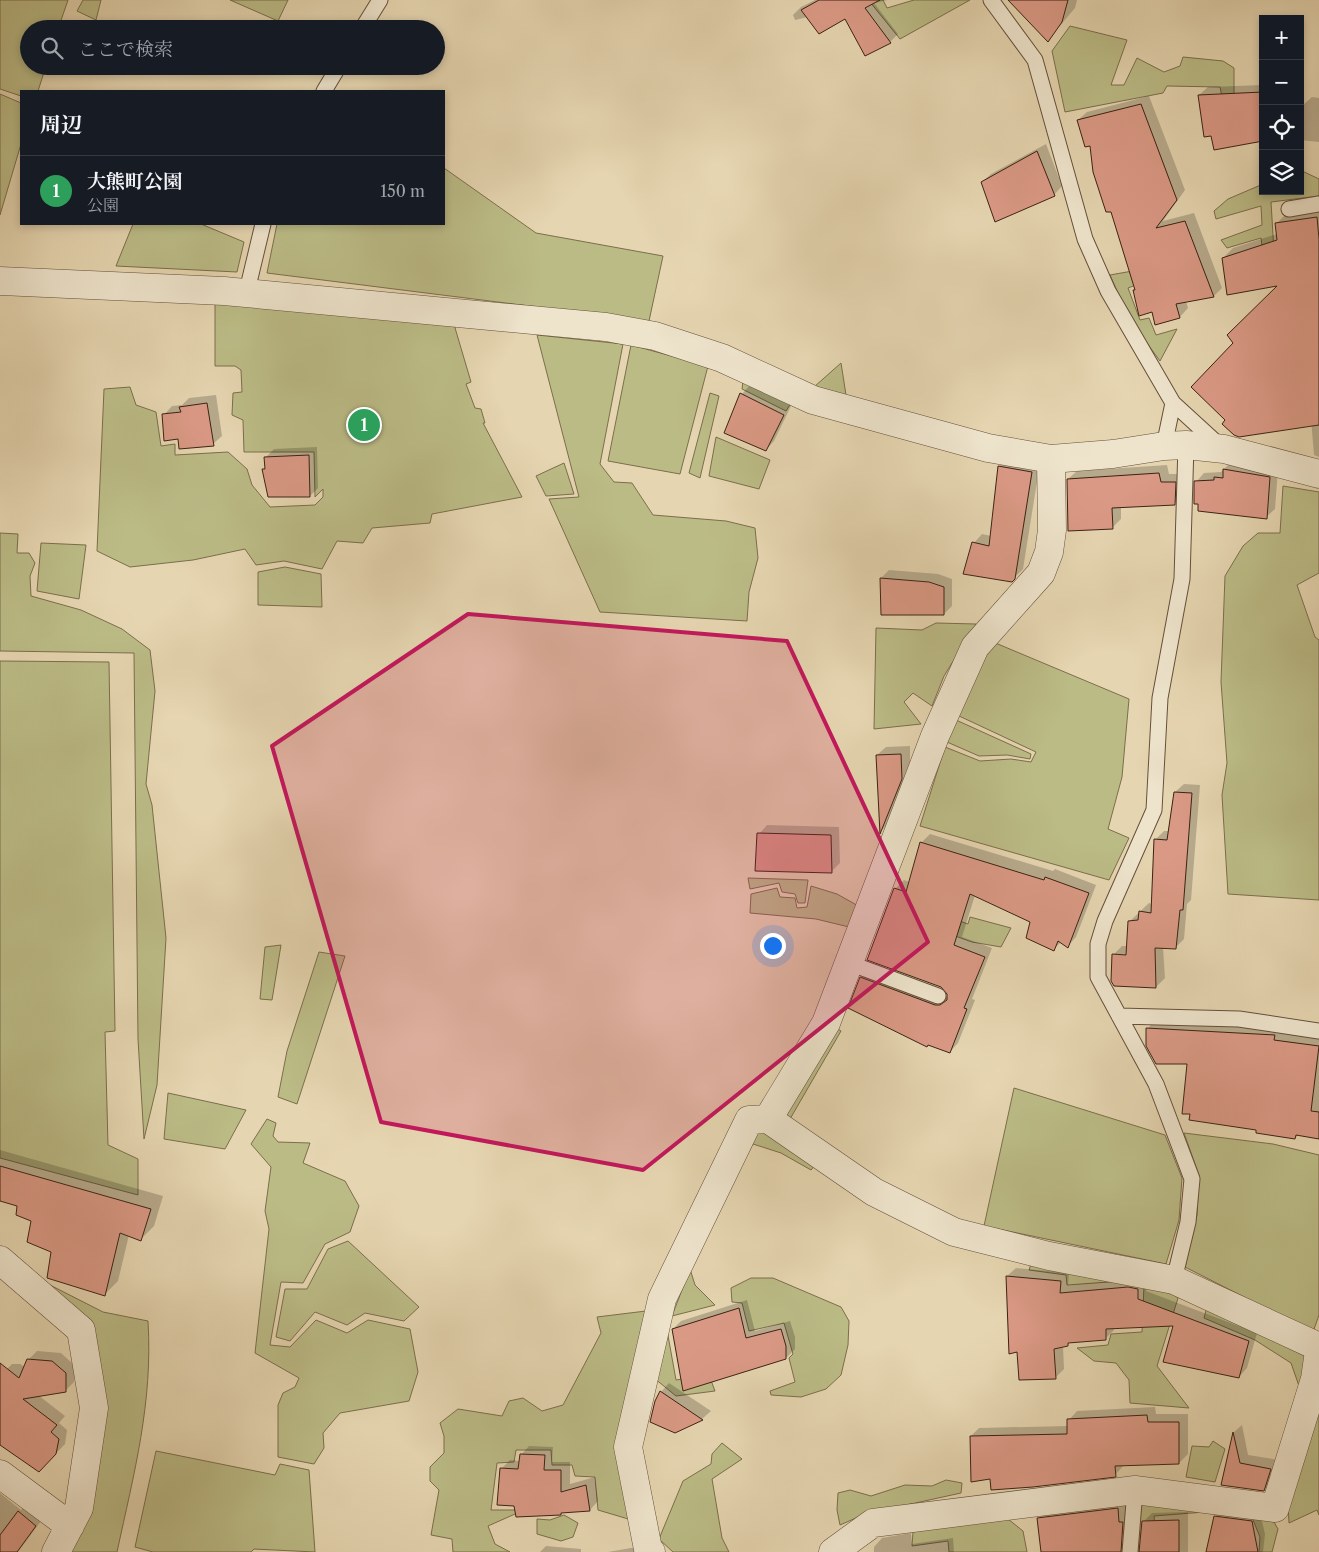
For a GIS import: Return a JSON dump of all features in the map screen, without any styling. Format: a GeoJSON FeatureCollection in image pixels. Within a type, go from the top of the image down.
{"type":"FeatureCollection","features":[{"type":"Feature","properties":{"kind":"street"},"geometry":{"type":"LineString","coordinates":[[0,281],[224,292],[606,327],[655,336],[722,358],[813,400],[988,448],[1051,459],[1112,454],[1175,445],[1224,449],[1319,474]]}},
{"type":"Feature","properties":{"kind":"street"},"geometry":{"type":"LineString","coordinates":[[768,1119],[826,1023],[935,736],[975,647],[1041,573],[1049,552],[1052,530],[1051,459]]}},
{"type":"Feature","properties":{"kind":"street"},"geometry":{"type":"LineString","coordinates":[[651,1552],[648,1549],[628,1447],[662,1299],[749,1120],[768,1119],[874,1192],[954,1232],[1049,1256],[1174,1280],[1319,1349],[1317,1380],[1275,1508],[1135,1490],[873,1523],[848,1547]]}},
{"type":"Feature","properties":{"kind":"street"},"geometry":{"type":"LineString","coordinates":[[0,1260],[81,1330],[94,1408],[79,1508],[56,1552]]}},
{"type":"Feature","properties":{"kind":"street"},"geometry":{"type":"LineString","coordinates":[[0,1474],[70,1526]]}},
{"type":"Feature","properties":{"kind":"lane"},"geometry":{"type":"LineString","coordinates":[[368,20],[380,0]]}},
{"type":"Feature","properties":{"kind":"lane"},"geometry":{"type":"LineString","coordinates":[[991,0],[1034,60],[1085,239],[1108,291],[1173,404],[1224,449]]}},
{"type":"Feature","properties":{"kind":"lane"},"geometry":{"type":"LineString","coordinates":[[325,90],[334,75]]}},
{"type":"Feature","properties":{"kind":"lane"},"geometry":{"type":"LineString","coordinates":[[1289,209],[1319,204]]}},
{"type":"Feature","properties":{"kind":"lane"},"geometry":{"type":"LineString","coordinates":[[246,295],[263,225]]}},
{"type":"Feature","properties":{"kind":"lane"},"geometry":{"type":"LineString","coordinates":[[1173,404],[1182,579],[1160,698],[1154,810],[1105,921],[1098,944],[1098,977],[1156,1084],[1192,1178],[1188,1222],[1174,1280]]}},
{"type":"Feature","properties":{"kind":"lane"},"geometry":{"type":"LineString","coordinates":[[849,963],[938,996]]}},
{"type":"Feature","properties":{"kind":"lane"},"geometry":{"type":"LineString","coordinates":[[1119,1016],[1239,1019],[1319,1031]]}},
{"type":"Feature","properties":{"kind":"lane"},"geometry":{"type":"LineString","coordinates":[[1130,1552],[1135,1490]]}},
{"type":"Feature","properties":{"kind":"highlighted area"},"geometry":{"type":"Polygon","coordinates":[[[468,614],[787,641],[928,942],[643,1170],[381,1122],[272,746],[468,614]]]}},
{"type":"Feature","properties":{"kind":"green space"},"geometry":{"type":"Polygon","coordinates":[[[0,0],[68,0],[61,20],[20,20],[20,75],[43,75],[38,90],[20,90],[20,96],[0,89],[0,0]]]}},
{"type":"Feature","properties":{"kind":"green space"},"geometry":{"type":"Polygon","coordinates":[[[83,0],[101,0],[96,20],[77,11],[83,0]]]}},
{"type":"Feature","properties":{"kind":"green space"},"geometry":{"type":"Polygon","coordinates":[[[230,0],[288,0],[278,20],[230,0]]]}},
{"type":"Feature","properties":{"kind":"green space"},"geometry":{"type":"Polygon","coordinates":[[[858,0],[883,0],[887,8],[914,0],[970,0],[900,39],[870,2],[858,0]]]}},
{"type":"Feature","properties":{"kind":"green space"},"geometry":{"type":"Polygon","coordinates":[[[1070,26],[1127,40],[1111,85],[1124,85],[1137,58],[1164,72],[1180,66],[1183,57],[1223,61],[1234,68],[1234,94],[1222,97],[1220,87],[1167,86],[1163,93],[1065,112],[1052,51],[1070,26]]]}},
{"type":"Feature","properties":{"kind":"green space"},"geometry":{"type":"Polygon","coordinates":[[[0,94],[20,103],[20,147],[0,215],[0,94]]]}},
{"type":"Feature","properties":{"kind":"green space"},"geometry":{"type":"Polygon","coordinates":[[[445,169],[536,233],[663,256],[649,321],[267,273],[277,225],[445,225],[445,169]]]}},
{"type":"Feature","properties":{"kind":"green space"},"geometry":{"type":"Polygon","coordinates":[[[1304,172],[1319,179],[1319,196],[1271,202],[1276,285],[1267,287],[1261,238],[1227,248],[1221,240],[1262,225],[1261,206],[1216,219],[1214,211],[1228,199],[1259,186],[1259,195],[1304,195],[1304,172]]]}},
{"type":"Feature","properties":{"kind":"green space"},"geometry":{"type":"Polygon","coordinates":[[[133,225],[203,225],[244,242],[237,272],[116,266],[133,225]]]}},
{"type":"Feature","properties":{"kind":"green space"},"geometry":{"type":"Polygon","coordinates":[[[1138,270],[1141,283],[1128,288],[1140,320],[1149,318],[1156,335],[1177,329],[1160,361],[1130,320],[1110,275],[1138,270]]]}},
{"type":"Feature","properties":{"kind":"green space"},"geometry":{"type":"Polygon","coordinates":[[[215,299],[453,321],[471,382],[466,384],[475,408],[481,409],[485,423],[483,423],[522,497],[432,514],[430,523],[372,528],[363,543],[337,541],[322,569],[284,561],[256,565],[245,549],[193,560],[130,567],[97,551],[104,389],[130,387],[136,405],[156,412],[161,446],[175,444],[175,455],[228,452],[247,469],[252,485],[270,507],[315,505],[323,497],[323,489],[315,497],[314,452],[244,452],[243,420],[232,415],[233,393],[242,392],[241,370],[235,366],[215,366],[215,299]]]}},
{"type":"Feature","properties":{"kind":"green space"},"geometry":{"type":"Polygon","coordinates":[[[537,335],[623,344],[600,464],[614,482],[632,483],[653,515],[726,521],[755,528],[758,558],[749,592],[747,621],[600,612],[549,499],[579,497],[537,335]]]}},
{"type":"Feature","properties":{"kind":"green space"},"geometry":{"type":"Polygon","coordinates":[[[631,345],[708,366],[680,474],[608,461],[631,345]]]}},
{"type":"Feature","properties":{"kind":"green space"},"geometry":{"type":"Polygon","coordinates":[[[841,363],[846,395],[814,387],[841,363]]]}},
{"type":"Feature","properties":{"kind":"green space"},"geometry":{"type":"Polygon","coordinates":[[[743,381],[791,403],[786,411],[742,389],[743,381]]]}},
{"type":"Feature","properties":{"kind":"green space"},"geometry":{"type":"Polygon","coordinates":[[[710,393],[719,396],[700,478],[689,473],[710,393]]]}},
{"type":"Feature","properties":{"kind":"green space"},"geometry":{"type":"Polygon","coordinates":[[[716,437],[770,460],[759,489],[709,476],[716,437]]]}},
{"type":"Feature","properties":{"kind":"green space"},"geometry":{"type":"Polygon","coordinates":[[[564,463],[574,494],[546,496],[536,476],[564,463]]]}},
{"type":"Feature","properties":{"kind":"green space"},"geometry":{"type":"Polygon","coordinates":[[[1283,486],[1319,492],[1319,573],[1297,585],[1315,637],[1319,640],[1319,900],[1228,894],[1222,795],[1227,763],[1221,682],[1225,576],[1243,546],[1258,533],[1280,533],[1283,486]]]}},
{"type":"Feature","properties":{"kind":"green space"},"geometry":{"type":"Polygon","coordinates":[[[0,533],[18,534],[17,553],[29,553],[35,563],[30,576],[31,596],[81,610],[122,629],[150,650],[155,691],[146,784],[152,805],[166,938],[157,1085],[144,1139],[138,1039],[134,653],[0,651],[0,533]]]}},
{"type":"Feature","properties":{"kind":"green space"},"geometry":{"type":"Polygon","coordinates":[[[41,543],[86,545],[79,599],[37,591],[41,543]]]}},
{"type":"Feature","properties":{"kind":"green space"},"geometry":{"type":"Polygon","coordinates":[[[285,567],[321,574],[322,607],[258,605],[258,572],[285,567]]]}},
{"type":"Feature","properties":{"kind":"green space"},"geometry":{"type":"Polygon","coordinates":[[[936,623],[976,624],[944,676],[932,706],[913,693],[904,702],[921,724],[874,729],[876,628],[922,630],[936,623]]]}},
{"type":"Feature","properties":{"kind":"green space"},"geometry":{"type":"Polygon","coordinates":[[[993,642],[1129,699],[1122,777],[1108,829],[1129,838],[1109,880],[920,826],[945,747],[980,761],[1011,759],[1031,762],[1036,752],[957,715],[993,642]]]}},
{"type":"Feature","properties":{"kind":"green space"},"geometry":{"type":"Polygon","coordinates":[[[0,661],[109,662],[115,1031],[105,1032],[108,1145],[138,1159],[138,1195],[0,1158],[0,661]]]}},
{"type":"Feature","properties":{"kind":"green space"},"geometry":{"type":"Polygon","coordinates":[[[956,720],[1031,754],[1030,759],[1007,755],[979,756],[947,742],[956,720]]]}},
{"type":"Feature","properties":{"kind":"green space"},"geometry":{"type":"Polygon","coordinates":[[[748,878],[808,880],[805,903],[798,903],[795,894],[782,892],[779,883],[750,889],[748,878]]]}},
{"type":"Feature","properties":{"kind":"green space"},"geometry":{"type":"Polygon","coordinates":[[[811,886],[837,894],[862,908],[849,927],[816,919],[750,913],[751,894],[777,888],[780,897],[795,898],[797,908],[807,907],[811,886]]]}},
{"type":"Feature","properties":{"kind":"green space"},"geometry":{"type":"Polygon","coordinates":[[[937,913],[968,924],[970,917],[1011,928],[1001,947],[972,942],[933,928],[937,913]]]}},
{"type":"Feature","properties":{"kind":"green space"},"geometry":{"type":"Polygon","coordinates":[[[281,945],[272,1000],[260,999],[265,947],[281,945]]]}},
{"type":"Feature","properties":{"kind":"green space"},"geometry":{"type":"Polygon","coordinates":[[[319,952],[345,956],[297,1104],[278,1097],[287,1051],[319,952]]]}},
{"type":"Feature","properties":{"kind":"green space"},"geometry":{"type":"Polygon","coordinates":[[[832,1025],[841,1031],[790,1119],[777,1113],[832,1025]]]}},
{"type":"Feature","properties":{"kind":"green space"},"geometry":{"type":"Polygon","coordinates":[[[1014,1088],[1165,1135],[1182,1178],[1179,1220],[1166,1264],[984,1226],[1014,1088]]]}},
{"type":"Feature","properties":{"kind":"green space"},"geometry":{"type":"Polygon","coordinates":[[[168,1093],[246,1110],[225,1149],[164,1139],[168,1093]]]}},
{"type":"Feature","properties":{"kind":"green space"},"geometry":{"type":"Polygon","coordinates":[[[267,1119],[276,1123],[273,1136],[278,1142],[310,1143],[303,1163],[345,1181],[359,1206],[350,1232],[325,1244],[303,1283],[281,1282],[270,1345],[290,1347],[316,1320],[347,1333],[368,1320],[410,1329],[418,1372],[409,1401],[340,1413],[323,1433],[324,1448],[314,1464],[278,1457],[278,1405],[283,1393],[295,1387],[299,1378],[255,1353],[269,1229],[265,1211],[271,1167],[251,1144],[267,1119]]]}},
{"type":"Feature","properties":{"kind":"green space"},"geometry":{"type":"Polygon","coordinates":[[[755,1122],[817,1163],[811,1170],[781,1153],[753,1144],[737,1171],[755,1122]]]}},
{"type":"Feature","properties":{"kind":"green space"},"geometry":{"type":"Polygon","coordinates":[[[1184,1133],[1273,1144],[1319,1155],[1319,1315],[1313,1332],[1185,1267],[1197,1215],[1199,1175],[1184,1133]]]}},
{"type":"Feature","properties":{"kind":"green space"},"geometry":{"type":"Polygon","coordinates":[[[348,1241],[419,1307],[404,1321],[365,1313],[347,1325],[315,1312],[290,1341],[276,1337],[285,1289],[307,1289],[328,1249],[348,1241]]]}},
{"type":"Feature","properties":{"kind":"green space"},"geometry":{"type":"Polygon","coordinates":[[[1031,1264],[1122,1281],[1067,1285],[1066,1275],[1029,1270],[1031,1264]]]}},
{"type":"Feature","properties":{"kind":"green space"},"geometry":{"type":"Polygon","coordinates":[[[690,1269],[695,1285],[715,1305],[672,1316],[690,1269]]]}},
{"type":"Feature","properties":{"kind":"green space"},"geometry":{"type":"Polygon","coordinates":[[[751,1278],[773,1278],[841,1307],[849,1321],[848,1345],[841,1375],[826,1389],[801,1397],[771,1395],[770,1391],[795,1382],[789,1358],[793,1354],[784,1323],[749,1331],[742,1303],[732,1302],[731,1288],[751,1278]]]}},
{"type":"Feature","properties":{"kind":"green space"},"geometry":{"type":"Polygon","coordinates":[[[48,1284],[103,1312],[148,1321],[148,1381],[145,1409],[136,1466],[117,1552],[64,1552],[99,1406],[48,1284]]]}},
{"type":"Feature","properties":{"kind":"green space"},"geometry":{"type":"Polygon","coordinates":[[[1144,1285],[1167,1289],[1178,1298],[1157,1366],[1189,1408],[1130,1403],[1129,1380],[1116,1363],[1094,1361],[1077,1348],[1108,1345],[1111,1334],[1142,1332],[1144,1285]]]}},
{"type":"Feature","properties":{"kind":"green space"},"geometry":{"type":"Polygon","coordinates":[[[1207,1307],[1307,1357],[1299,1386],[1291,1363],[1255,1340],[1204,1318],[1207,1307]]]}},
{"type":"Feature","properties":{"kind":"green space"},"geometry":{"type":"Polygon","coordinates":[[[646,1311],[635,1521],[598,1510],[595,1477],[575,1476],[572,1465],[552,1465],[551,1450],[516,1450],[514,1462],[497,1463],[491,1510],[524,1510],[488,1526],[495,1544],[510,1552],[453,1552],[452,1539],[431,1535],[439,1490],[430,1481],[430,1467],[444,1453],[444,1436],[440,1423],[458,1409],[502,1416],[509,1401],[523,1398],[542,1411],[563,1405],[601,1333],[597,1317],[646,1311]]]}},
{"type":"Feature","properties":{"kind":"green space"},"geometry":{"type":"Polygon","coordinates":[[[667,1330],[676,1380],[709,1375],[715,1391],[676,1396],[654,1378],[667,1330]]]}},
{"type":"Feature","properties":{"kind":"green space"},"geometry":{"type":"Polygon","coordinates":[[[1319,1410],[1319,1515],[1317,1510],[1289,1523],[1288,1502],[1319,1410]]]}},
{"type":"Feature","properties":{"kind":"green space"},"geometry":{"type":"Polygon","coordinates":[[[1213,1441],[1225,1449],[1215,1482],[1186,1477],[1192,1446],[1209,1447],[1213,1441]]]}},
{"type":"Feature","properties":{"kind":"green space"},"geometry":{"type":"Polygon","coordinates":[[[722,1443],[742,1459],[712,1479],[722,1538],[729,1552],[673,1552],[659,1539],[683,1481],[711,1464],[712,1454],[722,1443]]]}},
{"type":"Feature","properties":{"kind":"green space"},"geometry":{"type":"Polygon","coordinates":[[[156,1451],[275,1475],[280,1464],[309,1470],[315,1552],[254,1549],[251,1552],[153,1552],[135,1547],[156,1451]]]}},
{"type":"Feature","properties":{"kind":"green space"},"geometry":{"type":"Polygon","coordinates":[[[946,1480],[962,1483],[961,1493],[865,1514],[840,1525],[837,1510],[838,1493],[850,1490],[871,1496],[905,1485],[932,1486],[946,1480]]]}},
{"type":"Feature","properties":{"kind":"green space"},"geometry":{"type":"Polygon","coordinates":[[[1140,1502],[1230,1510],[1154,1516],[1155,1525],[1141,1552],[1136,1552],[1140,1502]]]}},
{"type":"Feature","properties":{"kind":"green space"},"geometry":{"type":"Polygon","coordinates":[[[564,1515],[578,1523],[573,1537],[561,1541],[537,1534],[537,1519],[550,1520],[564,1515]]]}},
{"type":"Feature","properties":{"kind":"green space"},"geometry":{"type":"Polygon","coordinates":[[[1003,1515],[1023,1531],[1027,1552],[949,1552],[948,1541],[912,1546],[913,1532],[922,1525],[1003,1515]]]}},
{"type":"Feature","properties":{"kind":"green space"},"geometry":{"type":"Polygon","coordinates":[[[1251,1515],[1270,1515],[1278,1529],[1272,1552],[1259,1552],[1260,1537],[1251,1515]]]}},
{"type":"Feature","properties":{"kind":"building"},"geometry":{"type":"Polygon","coordinates":[[[819,0],[880,0],[865,8],[891,43],[865,56],[845,19],[819,34],[801,10],[819,0]]]}},
{"type":"Feature","properties":{"kind":"building"},"geometry":{"type":"Polygon","coordinates":[[[1008,0],[1068,0],[1062,22],[1048,42],[1008,0]]]}},
{"type":"Feature","properties":{"kind":"building"},"geometry":{"type":"Polygon","coordinates":[[[1259,92],[1259,142],[1214,150],[1211,136],[1204,137],[1198,95],[1259,92]]]}},
{"type":"Feature","properties":{"kind":"building"},"geometry":{"type":"Polygon","coordinates":[[[1141,104],[1177,200],[1156,228],[1185,221],[1214,297],[1176,304],[1180,318],[1155,325],[1152,312],[1139,316],[1133,290],[1135,290],[1111,212],[1106,212],[1093,172],[1090,146],[1085,147],[1077,120],[1141,104]]]}},
{"type":"Feature","properties":{"kind":"building"},"geometry":{"type":"Polygon","coordinates":[[[1037,151],[1055,196],[995,222],[981,182],[1037,151]]]}},
{"type":"Feature","properties":{"kind":"building"},"geometry":{"type":"Polygon","coordinates":[[[1317,217],[1319,239],[1319,425],[1239,437],[1222,424],[1225,420],[1191,387],[1233,343],[1227,335],[1277,286],[1227,295],[1222,258],[1277,240],[1275,223],[1317,217]]]}},
{"type":"Feature","properties":{"kind":"building"},"geometry":{"type":"Polygon","coordinates":[[[740,393],[784,415],[766,451],[724,433],[740,393]]]}},
{"type":"Feature","properties":{"kind":"building"},"geometry":{"type":"Polygon","coordinates":[[[207,403],[214,446],[179,449],[178,439],[164,441],[162,414],[181,412],[179,407],[207,403]]]}},
{"type":"Feature","properties":{"kind":"building"},"geometry":{"type":"Polygon","coordinates":[[[309,455],[310,497],[268,497],[262,469],[265,469],[264,457],[309,455]]]}},
{"type":"Feature","properties":{"kind":"building"},"geometry":{"type":"Polygon","coordinates":[[[998,466],[1032,472],[1015,579],[1012,582],[963,574],[972,542],[989,546],[998,466]]]}},
{"type":"Feature","properties":{"kind":"building"},"geometry":{"type":"Polygon","coordinates":[[[1223,469],[1270,477],[1267,519],[1198,511],[1198,504],[1194,504],[1194,481],[1214,480],[1214,477],[1223,478],[1223,469]]]}},
{"type":"Feature","properties":{"kind":"building"},"geometry":{"type":"Polygon","coordinates":[[[1159,473],[1161,482],[1176,482],[1175,505],[1112,508],[1113,529],[1068,531],[1067,479],[1159,473]]]}},
{"type":"Feature","properties":{"kind":"building"},"geometry":{"type":"Polygon","coordinates":[[[880,578],[929,582],[944,587],[944,615],[881,615],[880,578]]]}},
{"type":"Feature","properties":{"kind":"building"},"geometry":{"type":"Polygon","coordinates":[[[901,754],[902,779],[880,834],[876,755],[901,754]]]}},
{"type":"Feature","properties":{"kind":"building"},"geometry":{"type":"Polygon","coordinates":[[[1174,792],[1192,793],[1183,910],[1180,910],[1176,949],[1155,948],[1156,988],[1114,986],[1111,981],[1112,954],[1126,955],[1128,921],[1138,920],[1139,911],[1151,913],[1154,839],[1167,840],[1174,792]]]}},
{"type":"Feature","properties":{"kind":"building"},"geometry":{"type":"Polygon","coordinates":[[[757,833],[831,835],[832,873],[755,871],[757,833]]]}},
{"type":"Feature","properties":{"kind":"building"},"geometry":{"type":"Polygon","coordinates":[[[920,842],[1044,880],[1045,877],[1089,893],[1068,948],[1058,941],[1054,951],[1026,938],[1030,922],[970,894],[954,945],[985,957],[964,1008],[967,1009],[950,1053],[928,1045],[927,1047],[848,1008],[860,977],[935,1005],[940,1005],[947,1000],[947,994],[941,987],[867,960],[894,888],[906,892],[920,842]]]}},
{"type":"Feature","properties":{"kind":"building"},"geometry":{"type":"Polygon","coordinates":[[[1146,1028],[1275,1035],[1274,1040],[1319,1046],[1311,1111],[1319,1112],[1319,1139],[1296,1135],[1295,1139],[1256,1133],[1256,1130],[1189,1120],[1190,1114],[1182,1114],[1187,1064],[1156,1064],[1146,1046],[1146,1028]]]}},
{"type":"Feature","properties":{"kind":"building"},"geometry":{"type":"Polygon","coordinates":[[[0,1166],[151,1209],[141,1241],[120,1233],[105,1296],[47,1278],[51,1252],[27,1242],[31,1221],[16,1215],[17,1206],[0,1201],[0,1166]]]}},
{"type":"Feature","properties":{"kind":"building"},"geometry":{"type":"Polygon","coordinates":[[[1006,1276],[1061,1281],[1060,1293],[1128,1287],[1138,1289],[1138,1299],[1249,1341],[1239,1378],[1163,1362],[1173,1326],[1106,1329],[1106,1340],[1068,1343],[1068,1346],[1054,1349],[1056,1379],[1019,1380],[1017,1352],[1009,1354],[1006,1276]]]}},
{"type":"Feature","properties":{"kind":"building"},"geometry":{"type":"Polygon","coordinates":[[[739,1308],[746,1338],[781,1329],[786,1346],[786,1359],[683,1391],[672,1329],[739,1308]]]}},
{"type":"Feature","properties":{"kind":"building"},"geometry":{"type":"Polygon","coordinates":[[[27,1359],[52,1361],[66,1373],[66,1392],[23,1399],[57,1425],[51,1432],[59,1439],[56,1454],[39,1472],[0,1445],[0,1363],[19,1378],[27,1359]]]}},
{"type":"Feature","properties":{"kind":"building"},"geometry":{"type":"Polygon","coordinates":[[[660,1391],[703,1420],[675,1433],[650,1422],[655,1401],[660,1391]]]}},
{"type":"Feature","properties":{"kind":"building"},"geometry":{"type":"Polygon","coordinates":[[[1147,1415],[1148,1422],[1179,1422],[1179,1464],[1115,1466],[1116,1477],[1033,1487],[991,1490],[990,1479],[971,1482],[970,1436],[1067,1434],[1067,1419],[1147,1415]]]}},
{"type":"Feature","properties":{"kind":"building"},"geometry":{"type":"Polygon","coordinates":[[[1233,1432],[1240,1463],[1271,1469],[1264,1491],[1221,1485],[1233,1432]]]}},
{"type":"Feature","properties":{"kind":"building"},"geometry":{"type":"Polygon","coordinates":[[[520,1454],[545,1455],[544,1470],[561,1470],[561,1492],[586,1485],[590,1511],[561,1513],[561,1515],[516,1517],[514,1506],[497,1505],[500,1468],[518,1469],[520,1454]]]}},
{"type":"Feature","properties":{"kind":"building"},"geometry":{"type":"Polygon","coordinates":[[[1118,1508],[1119,1522],[1123,1522],[1121,1552],[1041,1552],[1037,1518],[1118,1508]]]}},
{"type":"Feature","properties":{"kind":"building"},"geometry":{"type":"Polygon","coordinates":[[[18,1511],[36,1526],[17,1552],[0,1552],[0,1535],[18,1511]]]}},
{"type":"Feature","properties":{"kind":"building"},"geometry":{"type":"Polygon","coordinates":[[[1214,1516],[1252,1521],[1258,1552],[1206,1552],[1214,1516]]]}},
{"type":"Feature","properties":{"kind":"building"},"geometry":{"type":"Polygon","coordinates":[[[1179,1520],[1179,1552],[1139,1552],[1142,1521],[1179,1520]]]}},
{"type":"Feature","properties":{"kind":"place","name":"大熊町公園"},"geometry":{"type":"Point","coordinates":[364,425]}}]}
